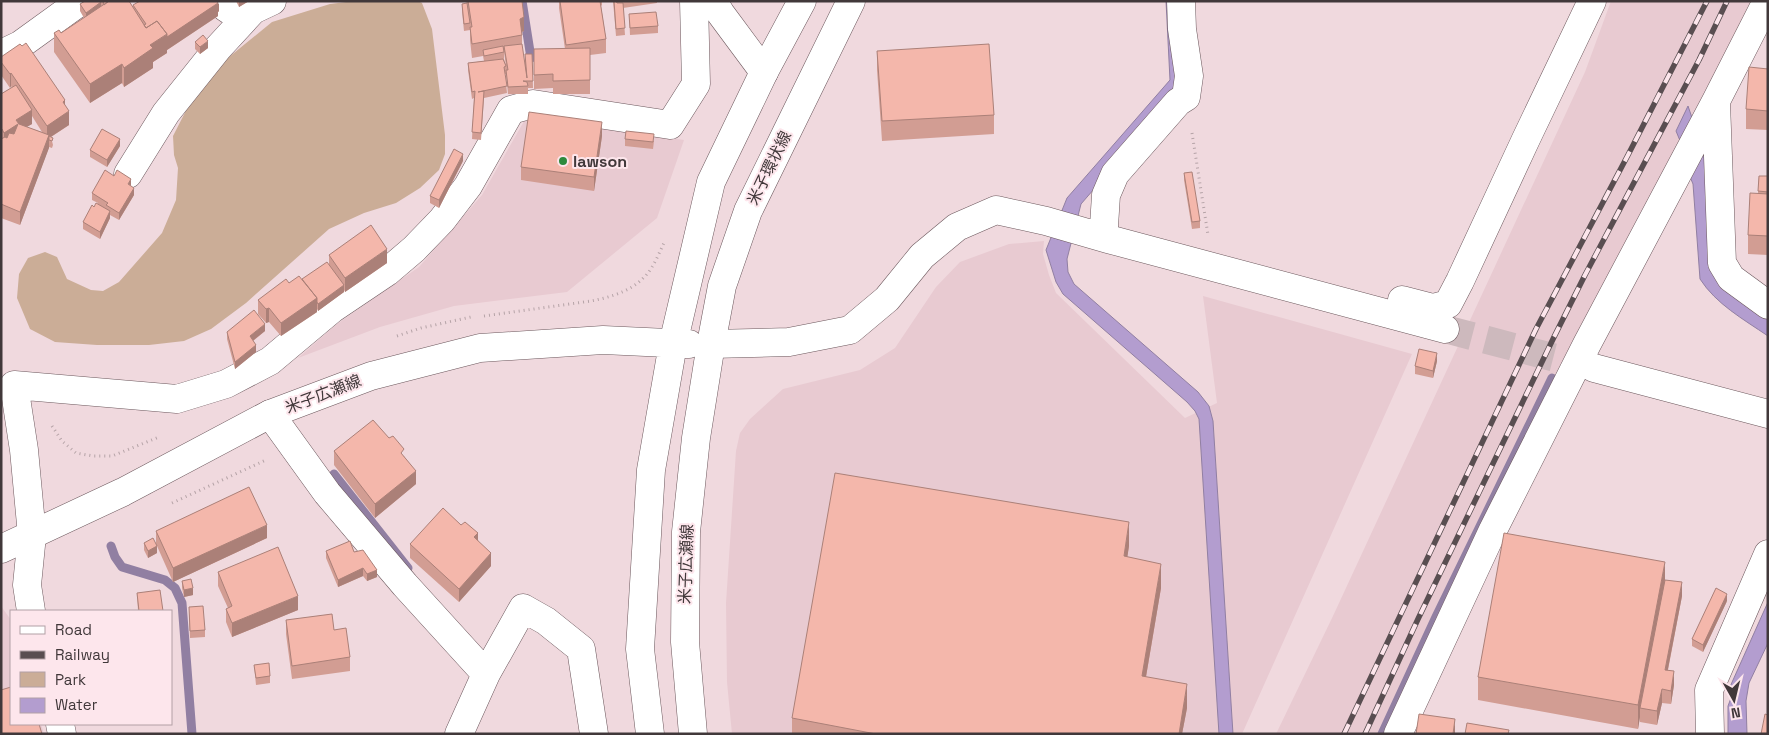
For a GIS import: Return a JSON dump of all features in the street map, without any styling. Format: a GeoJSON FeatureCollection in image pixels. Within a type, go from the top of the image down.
{"type":"FeatureCollection","features":[{"type":"Feature","properties":{"kind":"street"},"geometry":{"type":"LineString","coordinates":[[1,54],[20,45],[81,1]]}},
{"type":"Feature","properties":{"kind":"street"},"geometry":{"type":"LineString","coordinates":[[219,1],[227,10],[238,14],[260,8]]}},
{"type":"Feature","properties":{"kind":"street"},"geometry":{"type":"LineString","coordinates":[[32,610],[27,585],[32,535],[24,450],[8,386],[177,400],[226,384],[270,362],[332,309],[387,272],[414,249],[442,220],[468,186],[511,110],[533,104],[670,125],[696,84],[694,1]]}},
{"type":"Feature","properties":{"kind":"street"},"geometry":{"type":"LineString","coordinates":[[713,1],[764,72]]}},
{"type":"Feature","properties":{"kind":"street"},"geometry":{"type":"LineString","coordinates":[[650,734],[640,650],[650,480],[656,434],[673,344],[711,182],[764,72],[802,1]]}},
{"type":"Feature","properties":{"kind":"street","name":"米子環状線"},"geometry":{"type":"LineString","coordinates":[[711,344],[722,286],[748,212],[851,1]]}},
{"type":"Feature","properties":{"kind":"street"},"geometry":{"type":"LineString","coordinates":[[1090,229],[1116,174],[1178,102],[1186,97],[1189,76],[1182,29],[1181,1]]}},
{"type":"Feature","properties":{"kind":"street"},"geometry":{"type":"LineString","coordinates":[[1398,734],[1493,530],[1586,344],[1716,101],[1766,1]]}},
{"type":"Feature","properties":{"kind":"street"},"geometry":{"type":"LineString","coordinates":[[128,174],[166,113],[218,48],[260,8]]}},
{"type":"Feature","properties":{"kind":"street"},"geometry":{"type":"LineString","coordinates":[[711,344],[788,342],[850,330],[886,299],[922,256],[958,227],[996,210],[1090,229],[1148,234],[1433,308],[1448,304],[1588,12]]}},
{"type":"Feature","properties":{"kind":"street"},"geometry":{"type":"LineString","coordinates":[[1716,101],[1722,263],[1731,278],[1768,305]]}},
{"type":"Feature","properties":{"kind":"street"},"geometry":{"type":"LineString","coordinates":[[1090,229],[1445,329]]}},
{"type":"Feature","properties":{"kind":"street","name":"米子広瀬線"},"geometry":{"type":"LineString","coordinates":[[1,549],[123,492],[270,414],[371,376],[480,348],[603,340],[711,344],[691,477],[686,532],[685,642],[693,734]]}},
{"type":"Feature","properties":{"kind":"street"},"geometry":{"type":"LineString","coordinates":[[1594,368],[1768,414]]}},
{"type":"Feature","properties":{"kind":"street"},"geometry":{"type":"LineString","coordinates":[[270,414],[327,493],[405,585],[486,674]]}},
{"type":"Feature","properties":{"kind":"street"},"geometry":{"type":"LineString","coordinates":[[1710,734],[1709,690],[1768,554]]}},
{"type":"Feature","properties":{"kind":"street"},"geometry":{"type":"LineString","coordinates":[[459,734],[486,674],[523,608],[546,621],[581,649],[594,734]]}},
{"type":"Feature","properties":{"kind":"path"},"geometry":{"type":"LineString","coordinates":[[1186,97],[1211,251]]}},
{"type":"Feature","properties":{"kind":"path"},"geometry":{"type":"LineString","coordinates":[[394,337],[462,318],[606,298],[631,288],[647,274],[665,242]]}},
{"type":"Feature","properties":{"kind":"path"},"geometry":{"type":"LineString","coordinates":[[48,419],[62,441],[76,453],[93,456],[112,456],[163,435]]}},
{"type":"Feature","properties":{"kind":"path"},"geometry":{"type":"LineString","coordinates":[[165,506],[272,458]]}},
{"type":"Feature","properties":{"kind":"shaded area"},"geometry":{"type":"Polygon","coordinates":[[[1611,1],[1755,1],[1386,734],[1276,734],[1333,616],[1585,72],[1611,1]]]}},
{"type":"Feature","properties":{"kind":"shaded area"},"geometry":{"type":"Polygon","coordinates":[[[527,116],[684,140],[657,218],[567,292],[454,306],[380,327],[298,358],[337,324],[419,267],[482,195],[527,116]]]}},
{"type":"Feature","properties":{"kind":"shaded area"},"geometry":{"type":"Polygon","coordinates":[[[1044,241],[1043,254],[1056,293],[1185,418],[1217,403],[1203,296],[1412,354],[1242,734],[732,734],[727,682],[726,603],[736,451],[740,433],[750,419],[783,389],[860,370],[895,348],[936,287],[960,262],[1009,244],[1044,241]]]}},
{"type":"Feature","properties":{"kind":"shaded area"},"geometry":{"type":"Polygon","coordinates":[[[1,606],[10,619],[10,725],[41,725],[44,734],[1,734],[1,606]]]}},
{"type":"Feature","properties":{"kind":"green space"},"geometry":{"type":"Polygon","coordinates":[[[354,1],[418,1],[422,3],[432,29],[445,135],[445,154],[439,170],[420,188],[396,203],[364,213],[329,229],[246,303],[211,329],[184,341],[149,345],[97,345],[55,342],[30,329],[17,298],[19,274],[28,258],[45,252],[57,257],[67,279],[91,290],[103,291],[119,282],[162,233],[176,200],[178,168],[174,155],[173,136],[195,93],[218,66],[272,22],[330,4],[354,1]]]}},
{"type":"Feature","properties":{"kind":"water"},"geometry":{"type":"Polygon","coordinates":[[[1166,1],[1173,1],[1178,92],[1081,204],[1067,259],[1068,272],[1074,284],[1198,392],[1209,406],[1213,421],[1233,734],[1219,734],[1199,419],[1187,402],[1063,294],[1056,282],[1046,250],[1067,198],[1170,80],[1166,1]]]}},
{"type":"Feature","properties":{"kind":"water"},"geometry":{"type":"Polygon","coordinates":[[[1688,106],[1702,147],[1707,170],[1716,267],[1768,317],[1768,336],[1722,304],[1700,279],[1693,184],[1688,172],[1691,167],[1676,131],[1688,106]]]}},
{"type":"Feature","properties":{"kind":"water"},"geometry":{"type":"Polygon","coordinates":[[[1768,602],[1768,643],[1749,683],[1746,701],[1747,734],[1728,734],[1728,706],[1731,698],[1729,689],[1768,602]]]}},
{"type":"Feature","properties":{"kind":"building"},"geometry":{"type":"Polygon","coordinates":[[[85,1],[101,2],[86,13],[80,4],[85,1]]]}},
{"type":"Feature","properties":{"kind":"building"},"geometry":{"type":"Polygon","coordinates":[[[109,1],[129,1],[146,28],[157,21],[167,34],[150,45],[153,48],[124,68],[122,64],[90,84],[54,33],[59,30],[61,33],[109,1]]]}},
{"type":"Feature","properties":{"kind":"building"},"geometry":{"type":"Polygon","coordinates":[[[140,1],[217,1],[218,3],[167,37],[167,34],[157,21],[146,28],[144,25],[146,24],[133,5],[140,1]]]}},
{"type":"Feature","properties":{"kind":"building"},"geometry":{"type":"Polygon","coordinates":[[[468,1],[522,1],[524,17],[520,19],[522,35],[472,44],[470,27],[472,27],[468,1]]]}},
{"type":"Feature","properties":{"kind":"building"},"geometry":{"type":"Polygon","coordinates":[[[560,1],[600,1],[606,39],[566,45],[560,1]]]}},
{"type":"Feature","properties":{"kind":"building"},"geometry":{"type":"Polygon","coordinates":[[[614,1],[623,3],[625,28],[616,29],[614,1]]]}},
{"type":"Feature","properties":{"kind":"building"},"geometry":{"type":"Polygon","coordinates":[[[467,3],[470,23],[464,24],[462,4],[467,3]]]}},
{"type":"Feature","properties":{"kind":"building"},"geometry":{"type":"Polygon","coordinates":[[[656,12],[658,26],[630,28],[629,14],[656,12]]]}},
{"type":"Feature","properties":{"kind":"building"},"geometry":{"type":"Polygon","coordinates":[[[203,35],[208,41],[200,47],[195,42],[203,35]]]}},
{"type":"Feature","properties":{"kind":"building"},"geometry":{"type":"Polygon","coordinates":[[[26,43],[65,100],[63,102],[69,111],[47,126],[11,73],[1,62],[1,57],[20,44],[22,46],[26,43]]]}},
{"type":"Feature","properties":{"kind":"building"},"geometry":{"type":"Polygon","coordinates":[[[522,44],[527,78],[525,54],[532,54],[533,81],[523,81],[527,82],[528,86],[508,87],[506,70],[508,70],[504,46],[522,44]]]}},
{"type":"Feature","properties":{"kind":"building"},"geometry":{"type":"Polygon","coordinates":[[[989,44],[994,115],[882,121],[877,51],[989,44]]]}},
{"type":"Feature","properties":{"kind":"building"},"geometry":{"type":"Polygon","coordinates":[[[503,46],[504,52],[484,56],[483,50],[503,46]]]}},
{"type":"Feature","properties":{"kind":"building"},"geometry":{"type":"Polygon","coordinates":[[[590,48],[590,80],[553,81],[553,74],[534,75],[534,49],[590,48]]]}},
{"type":"Feature","properties":{"kind":"building"},"geometry":{"type":"Polygon","coordinates":[[[503,59],[506,66],[504,67],[507,86],[478,92],[484,91],[481,133],[472,132],[475,91],[472,92],[468,63],[503,59]]]}},
{"type":"Feature","properties":{"kind":"building"},"geometry":{"type":"Polygon","coordinates":[[[1749,67],[1768,69],[1768,111],[1746,109],[1749,67]]]}},
{"type":"Feature","properties":{"kind":"building"},"geometry":{"type":"Polygon","coordinates":[[[16,85],[32,110],[16,120],[19,124],[49,135],[20,212],[1,204],[1,139],[7,138],[9,133],[14,134],[18,124],[4,133],[1,129],[1,94],[16,85]]]}},
{"type":"Feature","properties":{"kind":"building"},"geometry":{"type":"Polygon","coordinates":[[[529,112],[602,122],[594,177],[521,167],[529,112]]]}},
{"type":"Feature","properties":{"kind":"building"},"geometry":{"type":"Polygon","coordinates":[[[102,129],[120,139],[107,160],[90,150],[102,129]]]}},
{"type":"Feature","properties":{"kind":"building"},"geometry":{"type":"Polygon","coordinates":[[[626,131],[654,134],[653,142],[625,139],[626,131]]]}},
{"type":"Feature","properties":{"kind":"building"},"geometry":{"type":"Polygon","coordinates":[[[454,149],[463,154],[439,200],[430,196],[454,149]]]}},
{"type":"Feature","properties":{"kind":"building"},"geometry":{"type":"Polygon","coordinates":[[[105,170],[114,176],[117,170],[131,179],[128,184],[134,188],[119,213],[92,193],[105,170]]]}},
{"type":"Feature","properties":{"kind":"building"},"geometry":{"type":"Polygon","coordinates":[[[1192,172],[1200,221],[1192,222],[1184,173],[1192,172]]]}},
{"type":"Feature","properties":{"kind":"building"},"geometry":{"type":"Polygon","coordinates":[[[1759,176],[1768,176],[1768,192],[1758,191],[1759,176]]]}},
{"type":"Feature","properties":{"kind":"building"},"geometry":{"type":"Polygon","coordinates":[[[1750,193],[1768,194],[1768,236],[1748,235],[1750,193]]]}},
{"type":"Feature","properties":{"kind":"building"},"geometry":{"type":"Polygon","coordinates":[[[96,203],[110,211],[100,232],[83,222],[92,205],[94,207],[96,203]]]}},
{"type":"Feature","properties":{"kind":"building"},"geometry":{"type":"Polygon","coordinates":[[[371,225],[387,249],[345,278],[329,255],[371,225]]]}},
{"type":"Feature","properties":{"kind":"building"},"geometry":{"type":"Polygon","coordinates":[[[327,262],[344,285],[318,304],[317,298],[302,279],[327,262]]]}},
{"type":"Feature","properties":{"kind":"building"},"geometry":{"type":"Polygon","coordinates":[[[299,276],[317,298],[281,323],[269,308],[266,309],[258,300],[286,279],[289,283],[299,276]]]}},
{"type":"Feature","properties":{"kind":"building"},"geometry":{"type":"Polygon","coordinates":[[[254,310],[265,324],[250,336],[256,345],[235,362],[227,332],[254,310]]]}},
{"type":"Feature","properties":{"kind":"building"},"geometry":{"type":"Polygon","coordinates":[[[1419,349],[1437,353],[1433,371],[1415,366],[1419,349]]]}},
{"type":"Feature","properties":{"kind":"building"},"geometry":{"type":"Polygon","coordinates":[[[373,420],[389,438],[393,436],[404,449],[401,453],[416,471],[375,504],[334,451],[373,420]]]}},
{"type":"Feature","properties":{"kind":"building"},"geometry":{"type":"Polygon","coordinates":[[[835,473],[1129,522],[1124,556],[1161,564],[1142,676],[1187,684],[1179,734],[876,734],[792,718],[835,473]]]}},
{"type":"Feature","properties":{"kind":"building"},"geometry":{"type":"Polygon","coordinates":[[[249,487],[267,525],[173,568],[156,531],[249,487]]]}},
{"type":"Feature","properties":{"kind":"building"},"geometry":{"type":"Polygon","coordinates":[[[443,508],[461,525],[465,522],[478,533],[474,537],[491,553],[459,589],[410,544],[443,508]]]}},
{"type":"Feature","properties":{"kind":"building"},"geometry":{"type":"Polygon","coordinates":[[[1504,533],[1665,562],[1638,705],[1478,677],[1504,533]]]}},
{"type":"Feature","properties":{"kind":"building"},"geometry":{"type":"Polygon","coordinates":[[[153,538],[157,546],[148,551],[144,543],[153,538]]]}},
{"type":"Feature","properties":{"kind":"building"},"geometry":{"type":"Polygon","coordinates":[[[350,541],[354,552],[363,550],[377,570],[367,574],[363,568],[338,580],[326,551],[350,541]]]}},
{"type":"Feature","properties":{"kind":"building"},"geometry":{"type":"Polygon","coordinates":[[[278,547],[298,596],[232,623],[226,609],[232,606],[218,572],[278,547]]]}},
{"type":"Feature","properties":{"kind":"building"},"geometry":{"type":"Polygon","coordinates":[[[191,579],[193,588],[184,590],[182,581],[191,579]]]}},
{"type":"Feature","properties":{"kind":"building"},"geometry":{"type":"Polygon","coordinates":[[[1665,580],[1682,582],[1665,670],[1674,671],[1671,691],[1662,689],[1657,711],[1640,708],[1665,580]]]}},
{"type":"Feature","properties":{"kind":"building"},"geometry":{"type":"Polygon","coordinates":[[[1716,588],[1727,594],[1703,645],[1692,639],[1716,588]]]}},
{"type":"Feature","properties":{"kind":"building"},"geometry":{"type":"Polygon","coordinates":[[[160,590],[163,610],[139,610],[137,593],[160,590]]]}},
{"type":"Feature","properties":{"kind":"building"},"geometry":{"type":"Polygon","coordinates":[[[203,606],[205,630],[190,631],[189,607],[203,606]]]}},
{"type":"Feature","properties":{"kind":"building"},"geometry":{"type":"Polygon","coordinates":[[[332,614],[334,630],[346,628],[350,657],[292,666],[286,620],[332,614]]]}},
{"type":"Feature","properties":{"kind":"building"},"geometry":{"type":"Polygon","coordinates":[[[269,663],[270,676],[256,678],[254,665],[269,663]]]}},
{"type":"Feature","properties":{"kind":"building"},"geometry":{"type":"Polygon","coordinates":[[[10,687],[10,725],[39,725],[42,734],[1,734],[1,690],[10,687]]]}},
{"type":"Feature","properties":{"kind":"building"},"geometry":{"type":"Polygon","coordinates":[[[1419,714],[1455,719],[1453,734],[1416,734],[1419,714]]]}},
{"type":"Feature","properties":{"kind":"building"},"geometry":{"type":"Polygon","coordinates":[[[1765,714],[1768,715],[1768,734],[1761,734],[1765,714]]]}},
{"type":"Feature","properties":{"kind":"building"},"geometry":{"type":"Polygon","coordinates":[[[1467,723],[1509,730],[1508,734],[1465,734],[1467,723]]]}},
{"type":"Feature","properties":{"kind":"waterway"},"geometry":{"type":"LineString","coordinates":[[522,1],[531,58]]}},
{"type":"Feature","properties":{"kind":"waterway"},"geometry":{"type":"LineString","coordinates":[[1382,734],[1436,617],[1552,378]]}},
{"type":"Feature","properties":{"kind":"waterway"},"geometry":{"type":"LineString","coordinates":[[334,474],[408,568]]}},
{"type":"Feature","properties":{"kind":"waterway"},"geometry":{"type":"LineString","coordinates":[[111,546],[115,557],[122,567],[165,580],[175,588],[182,603],[192,734]]}},
{"type":"Feature","properties":{"kind":"tunnel"},"geometry":{"type":"LineString","coordinates":[[1445,329],[1594,368]]}},
{"type":"Feature","properties":{"kind":"railway"},"geometry":{"type":"LineString","coordinates":[[1344,734],[1536,329],[1707,1]]}},
{"type":"Feature","properties":{"kind":"railway"},"geometry":{"type":"LineString","coordinates":[[1365,734],[1418,619],[1554,337],[1699,60],[1727,1]]}},
{"type":"Feature","properties":{"kind":"place","name":"lawson"},"geometry":{"type":"Point","coordinates":[563,161]}}]}
